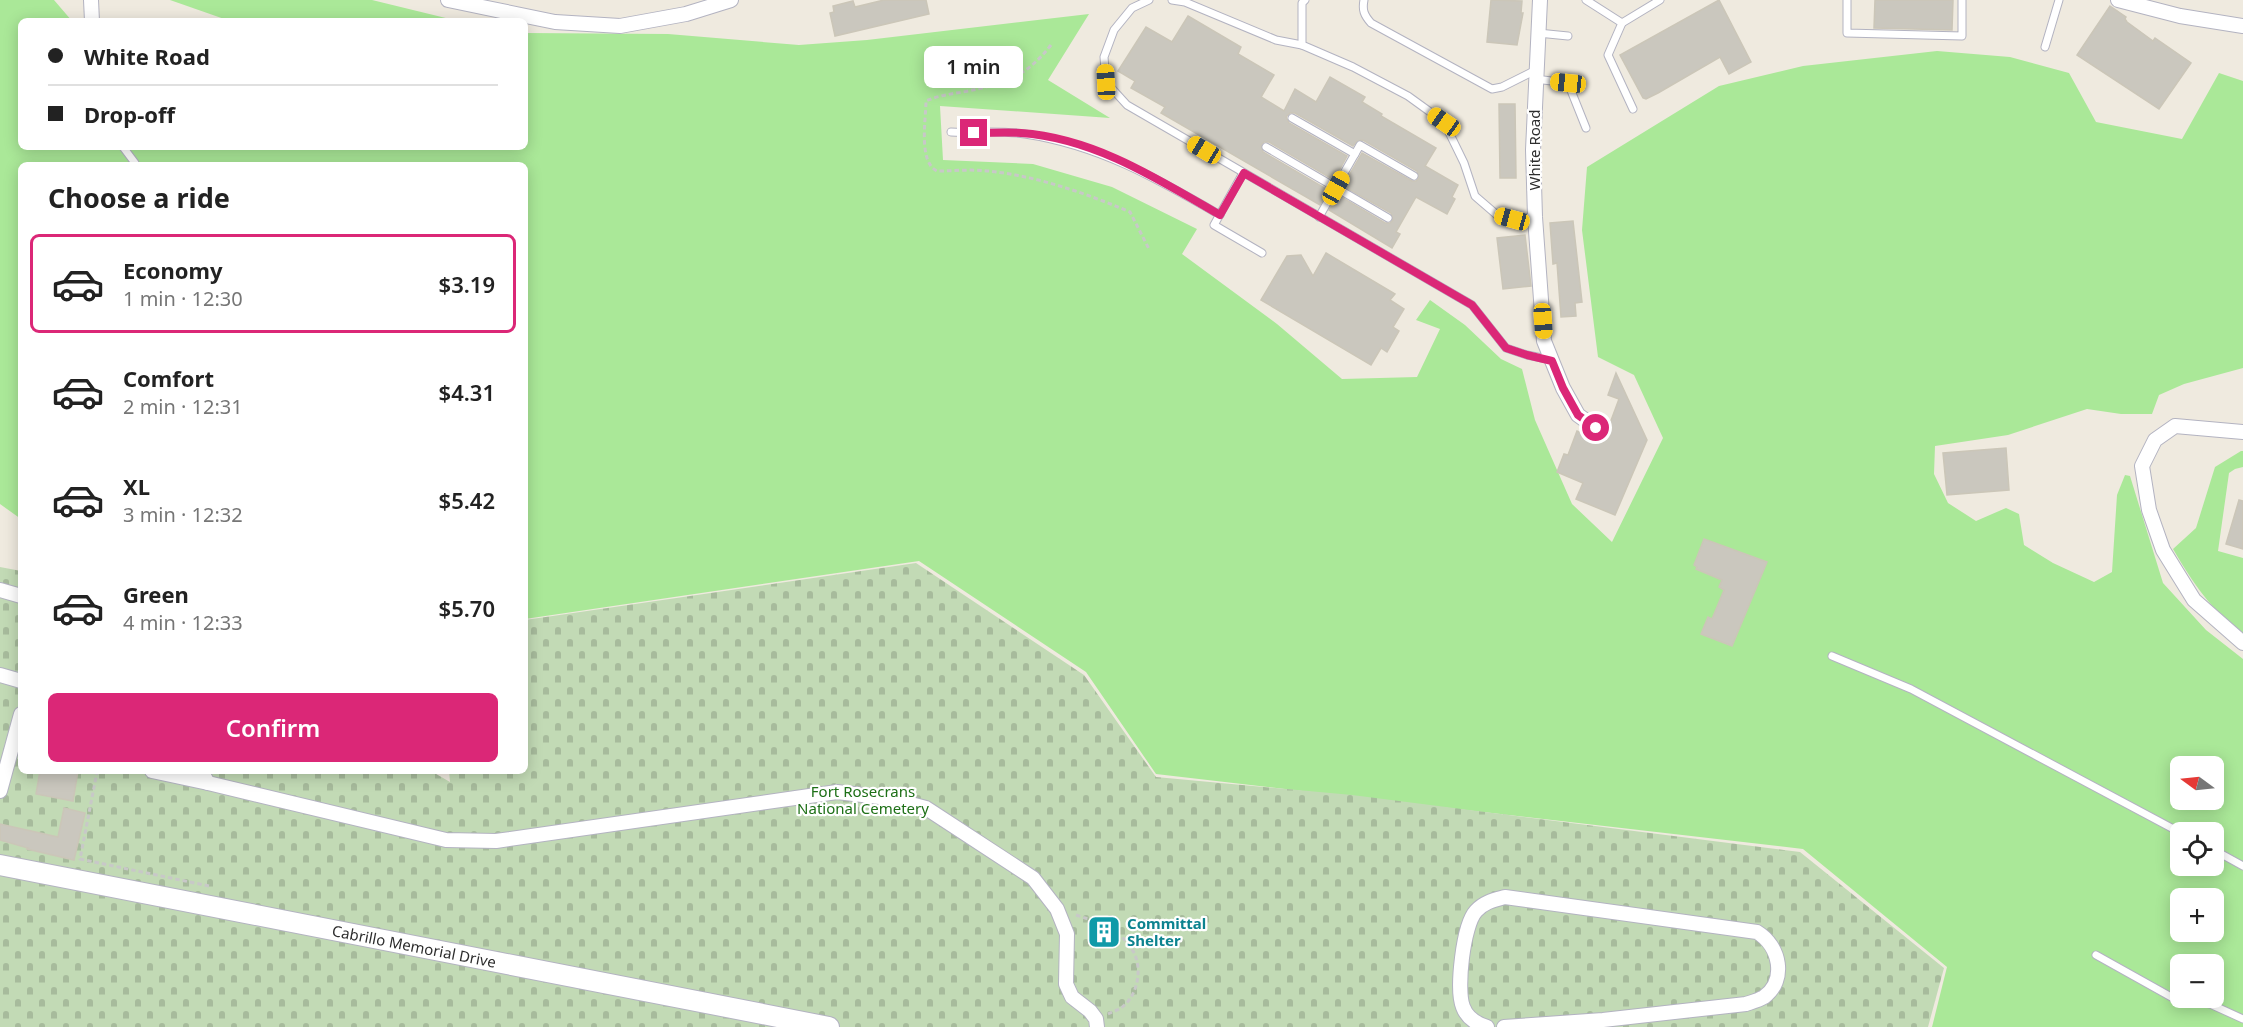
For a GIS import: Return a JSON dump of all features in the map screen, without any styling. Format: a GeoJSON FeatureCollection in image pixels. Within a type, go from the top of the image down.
{"type":"FeatureCollection","features":[{"type":"Feature","properties":{"kind":"main road","name":"Cabrillo Memorial Drive"},"geometry":{"type":"LineString","coordinates":[[0,865],[829,1027]]}},
{"type":"Feature","properties":{"kind":"street"},"geometry":{"type":"LineString","coordinates":[[91,0],[92,18]]}},
{"type":"Feature","properties":{"kind":"street"},"geometry":{"type":"LineString","coordinates":[[448,0],[555,22],[620,26],[686,14],[731,0]]}},
{"type":"Feature","properties":{"kind":"street","name":"White Road"},"geometry":{"type":"LineString","coordinates":[[1540,0],[1533,150],[1535,217],[1544,341],[1563,388],[1578,415],[1596,428]]}},
{"type":"Feature","properties":{"kind":"street"},"geometry":{"type":"LineString","coordinates":[[2118,0],[2180,16],[2243,26]]}},
{"type":"Feature","properties":{"kind":"street"},"geometry":{"type":"LineString","coordinates":[[2243,432],[2175,426],[2155,440],[2142,466],[2149,510],[2163,550],[2194,600],[2243,643]]}},
{"type":"Feature","properties":{"kind":"street"},"geometry":{"type":"LineString","coordinates":[[0,590],[18,595]]}},
{"type":"Feature","properties":{"kind":"street"},"geometry":{"type":"LineString","coordinates":[[0,675],[18,680]]}},
{"type":"Feature","properties":{"kind":"street"},"geometry":{"type":"LineString","coordinates":[[0,791],[18,742]]}},
{"type":"Feature","properties":{"kind":"street"},"geometry":{"type":"LineString","coordinates":[[178,774],[205,777],[446,840],[496,841],[837,792],[888,798],[926,808],[1033,878],[1057,909],[1067,934],[1066,984],[1072,997],[1090,1011],[1096,1023]]}},
{"type":"Feature","properties":{"kind":"street"},"geometry":{"type":"LineString","coordinates":[[1487,1027],[1475,1023],[1463,1009],[1460,988],[1467,930],[1475,912],[1488,901],[1505,897],[1757,932],[1766,938],[1779,966],[1776,984],[1763,998],[1746,1004],[1603,1023],[1504,1027]]}},
{"type":"Feature","properties":{"kind":"lane"},"geometry":{"type":"LineString","coordinates":[[1149,0],[1132,8],[1113,30],[1104,57],[1106,82],[1127,105],[1472,305],[1506,348],[1552,361]]}},
{"type":"Feature","properties":{"kind":"lane"},"geometry":{"type":"LineString","coordinates":[[1172,0],[1185,2],[1276,40],[1302,45],[1353,67],[1399,91],[1444,122],[1464,164],[1475,196],[1497,215],[1512,219],[1535,217]]}},
{"type":"Feature","properties":{"kind":"lane"},"geometry":{"type":"LineString","coordinates":[[1302,45],[1302,3],[1305,0]]}},
{"type":"Feature","properties":{"kind":"lane"},"geometry":{"type":"LineString","coordinates":[[1364,0],[1362,8],[1371,23],[1492,89],[1535,75],[1568,83],[1586,128]]}},
{"type":"Feature","properties":{"kind":"lane"},"geometry":{"type":"LineString","coordinates":[[1587,0],[1622,23]]}},
{"type":"Feature","properties":{"kind":"lane"},"geometry":{"type":"LineString","coordinates":[[1633,109],[1608,55],[1622,23],[1660,0]]}},
{"type":"Feature","properties":{"kind":"lane"},"geometry":{"type":"LineString","coordinates":[[1847,0],[1846,33],[1962,36],[1962,0]]}},
{"type":"Feature","properties":{"kind":"lane"},"geometry":{"type":"LineString","coordinates":[[2045,47],[2059,0]]}},
{"type":"Feature","properties":{"kind":"lane"},"geometry":{"type":"LineString","coordinates":[[1537,33],[1568,36]]}},
{"type":"Feature","properties":{"kind":"lane"},"geometry":{"type":"LineString","coordinates":[[1292,118],[1355,154]]}},
{"type":"Feature","properties":{"kind":"lane"},"geometry":{"type":"LineString","coordinates":[[951,132],[1022,133],[1068,142],[1109,156],[1150,174],[1220,215]]}},
{"type":"Feature","properties":{"kind":"lane"},"geometry":{"type":"LineString","coordinates":[[1319,217],[1360,145],[1414,176]]}},
{"type":"Feature","properties":{"kind":"lane"},"geometry":{"type":"LineString","coordinates":[[1266,147],[1388,218]]}},
{"type":"Feature","properties":{"kind":"lane"},"geometry":{"type":"LineString","coordinates":[[1244,173],[1214,225],[1262,253]]}},
{"type":"Feature","properties":{"kind":"lane"},"geometry":{"type":"LineString","coordinates":[[1832,656],[1911,689],[2170,827]]}},
{"type":"Feature","properties":{"kind":"lane"},"geometry":{"type":"LineString","coordinates":[[2224,856],[2243,866]]}},
{"type":"Feature","properties":{"kind":"lane"},"geometry":{"type":"LineString","coordinates":[[2096,955],[2173,998],[2210,1004],[2243,1019]]}},
{"type":"Feature","properties":{"kind":"path"},"geometry":{"type":"LineString","coordinates":[[1051,45],[1037,63],[1017,76],[984,88],[926,101],[925,157],[931,168],[937,171],[987,171],[1025,177],[1084,193],[1130,212],[1149,249]]}},
{"type":"Feature","properties":{"kind":"path"},"geometry":{"type":"LineString","coordinates":[[97,774],[80,858],[217,887]]}},
{"type":"Feature","properties":{"kind":"path"},"geometry":{"type":"LineString","coordinates":[[1096,1023],[1121,1008],[1130,998],[1138,980],[1138,967],[1134,952],[1120,936]]}},
{"type":"Feature","properties":{"kind":"green space"},"geometry":{"type":"Polygon","coordinates":[[[0,0],[54,0],[69,18],[18,18],[18,150],[528,150],[528,33],[668,34],[799,45],[867,40],[1089,14],[1048,80],[1110,118],[940,106],[943,160],[1033,164],[1112,187],[1197,229],[1182,254],[1277,324],[1342,379],[1417,377],[1440,329],[1416,320],[1430,300],[1465,325],[1501,359],[1522,369],[1535,420],[1572,504],[1612,542],[1663,438],[1634,375],[1598,357],[1582,230],[1587,167],[1719,86],[1803,66],[1937,51],[2010,57],[2069,73],[2096,122],[2182,139],[2219,73],[2243,81],[2243,368],[2184,384],[2159,395],[2152,414],[2121,414],[2087,409],[2008,435],[1935,446],[1934,474],[1948,503],[1976,521],[2006,508],[2019,514],[2024,545],[2053,563],[2094,582],[2112,572],[2117,495],[2125,475],[2130,476],[2163,583],[2206,630],[2243,659],[2243,1027],[1932,1027],[1947,967],[1803,849],[1156,774],[1086,672],[919,561],[528,619],[528,162],[18,162],[18,517],[0,504],[0,0]]]}},
{"type":"Feature","properties":{"kind":"green space"},"geometry":{"type":"Polygon","coordinates":[[[170,0],[372,0],[446,18],[221,18],[170,0]]]}},
{"type":"Feature","properties":{"kind":"green space"},"geometry":{"type":"Polygon","coordinates":[[[2243,451],[2243,467],[2229,473],[2218,551],[2243,558],[2243,634],[2203,595],[2173,549],[2196,528],[2215,467],[2243,451]]]}},
{"type":"Feature","properties":{"kind":"green space","name":"Fort Rosecrans National Cemetery"},"geometry":{"type":"Polygon","coordinates":[[[916,563],[1084,675],[1156,777],[1352,795],[1800,852],[1944,968],[1928,1027],[0,1027],[0,567],[18,570],[18,774],[436,774],[450,782],[449,774],[528,774],[528,620],[916,563]]]}},
{"type":"Feature","properties":{"kind":"building"},"geometry":{"type":"Polygon","coordinates":[[[884,0],[926,0],[929,14],[835,36],[830,13],[834,12],[833,6],[853,1],[855,7],[884,0]]]}},
{"type":"Feature","properties":{"kind":"building"},"geometry":{"type":"Polygon","coordinates":[[[1491,0],[1522,1],[1521,13],[1523,13],[1517,45],[1487,42],[1491,0]]]}},
{"type":"Feature","properties":{"kind":"building"},"geometry":{"type":"Polygon","coordinates":[[[1719,0],[1751,62],[1729,74],[1720,57],[1658,93],[1646,99],[1643,98],[1620,55],[1719,0]]]}},
{"type":"Feature","properties":{"kind":"building"},"geometry":{"type":"Polygon","coordinates":[[[1875,0],[1953,0],[1952,30],[1874,28],[1875,0]]]}},
{"type":"Feature","properties":{"kind":"building"},"geometry":{"type":"Polygon","coordinates":[[[2110,6],[2153,41],[2155,38],[2191,63],[2159,109],[2077,55],[2110,6]]]}},
{"type":"Feature","properties":{"kind":"building"},"geometry":{"type":"Polygon","coordinates":[[[1188,16],[1241,47],[1238,54],[1274,75],[1261,97],[1284,111],[1295,89],[1316,102],[1330,77],[1365,97],[1362,102],[1382,114],[1381,116],[1436,148],[1425,166],[1458,185],[1452,197],[1455,199],[1447,214],[1416,197],[1396,232],[1400,234],[1392,248],[1329,210],[1338,195],[1385,223],[1393,220],[1391,213],[1343,186],[1362,153],[1412,181],[1419,178],[1417,171],[1363,140],[1357,141],[1353,146],[1295,113],[1290,113],[1286,117],[1289,123],[1347,156],[1334,180],[1269,142],[1261,145],[1263,152],[1328,190],[1320,205],[1161,113],[1165,107],[1131,88],[1135,81],[1118,71],[1146,27],[1172,42],[1188,16]]]}},
{"type":"Feature","properties":{"kind":"building"},"geometry":{"type":"Polygon","coordinates":[[[1499,104],[1515,104],[1516,178],[1500,178],[1499,104]]]}},
{"type":"Feature","properties":{"kind":"building"},"geometry":{"type":"Polygon","coordinates":[[[1573,221],[1582,302],[1575,303],[1576,316],[1561,317],[1557,263],[1553,264],[1550,223],[1573,221]]]}},
{"type":"Feature","properties":{"kind":"building"},"geometry":{"type":"Polygon","coordinates":[[[1525,235],[1531,286],[1503,289],[1497,238],[1525,235]]]}},
{"type":"Feature","properties":{"kind":"building"},"geometry":{"type":"Polygon","coordinates":[[[1326,253],[1395,294],[1390,300],[1404,309],[1393,327],[1399,331],[1387,352],[1381,348],[1371,365],[1261,300],[1287,256],[1301,255],[1313,276],[1326,253]]]}},
{"type":"Feature","properties":{"kind":"building"},"geometry":{"type":"Polygon","coordinates":[[[1616,373],[1647,440],[1615,515],[1576,499],[1583,483],[1557,472],[1564,454],[1568,455],[1577,431],[1603,442],[1619,399],[1608,395],[1616,373]]]}},
{"type":"Feature","properties":{"kind":"building"},"geometry":{"type":"Polygon","coordinates":[[[2006,448],[2009,490],[1947,495],[1943,453],[2006,448]]]}},
{"type":"Feature","properties":{"kind":"building"},"geometry":{"type":"Polygon","coordinates":[[[2239,500],[2243,501],[2243,549],[2226,544],[2239,500]]]}},
{"type":"Feature","properties":{"kind":"building"},"geometry":{"type":"Polygon","coordinates":[[[1704,539],[1767,562],[1732,646],[1701,634],[1708,617],[1712,619],[1724,590],[1719,587],[1722,580],[1696,569],[1694,565],[1704,539]]]}},
{"type":"Feature","properties":{"kind":"building"},"geometry":{"type":"Polygon","coordinates":[[[39,774],[78,774],[73,801],[36,794],[39,774]]]}},
{"type":"Feature","properties":{"kind":"building"},"geometry":{"type":"Polygon","coordinates":[[[64,808],[85,813],[74,860],[0,840],[0,824],[58,837],[64,808]]]}},
{"type":"Feature","properties":{"kind":"building","name":"Committal Shelter"},"geometry":{"type":"Polygon","coordinates":[[[1110,919],[1116,940],[1098,945],[1093,923],[1110,919]]]}},
{"type":"Feature","properties":{"kind":"place","name":"Committal Shelter"},"geometry":{"type":"Point","coordinates":[1104,932]}},
{"type":"Feature","properties":{"kind":"route"},"geometry":{"type":"LineString","coordinates":[[974,133],[1022,133],[1068,142],[1109,156],[1150,174],[1220,215],[1244,173],[1472,305],[1506,348],[1552,361],[1563,388],[1578,415],[1596,428]]}}]}
